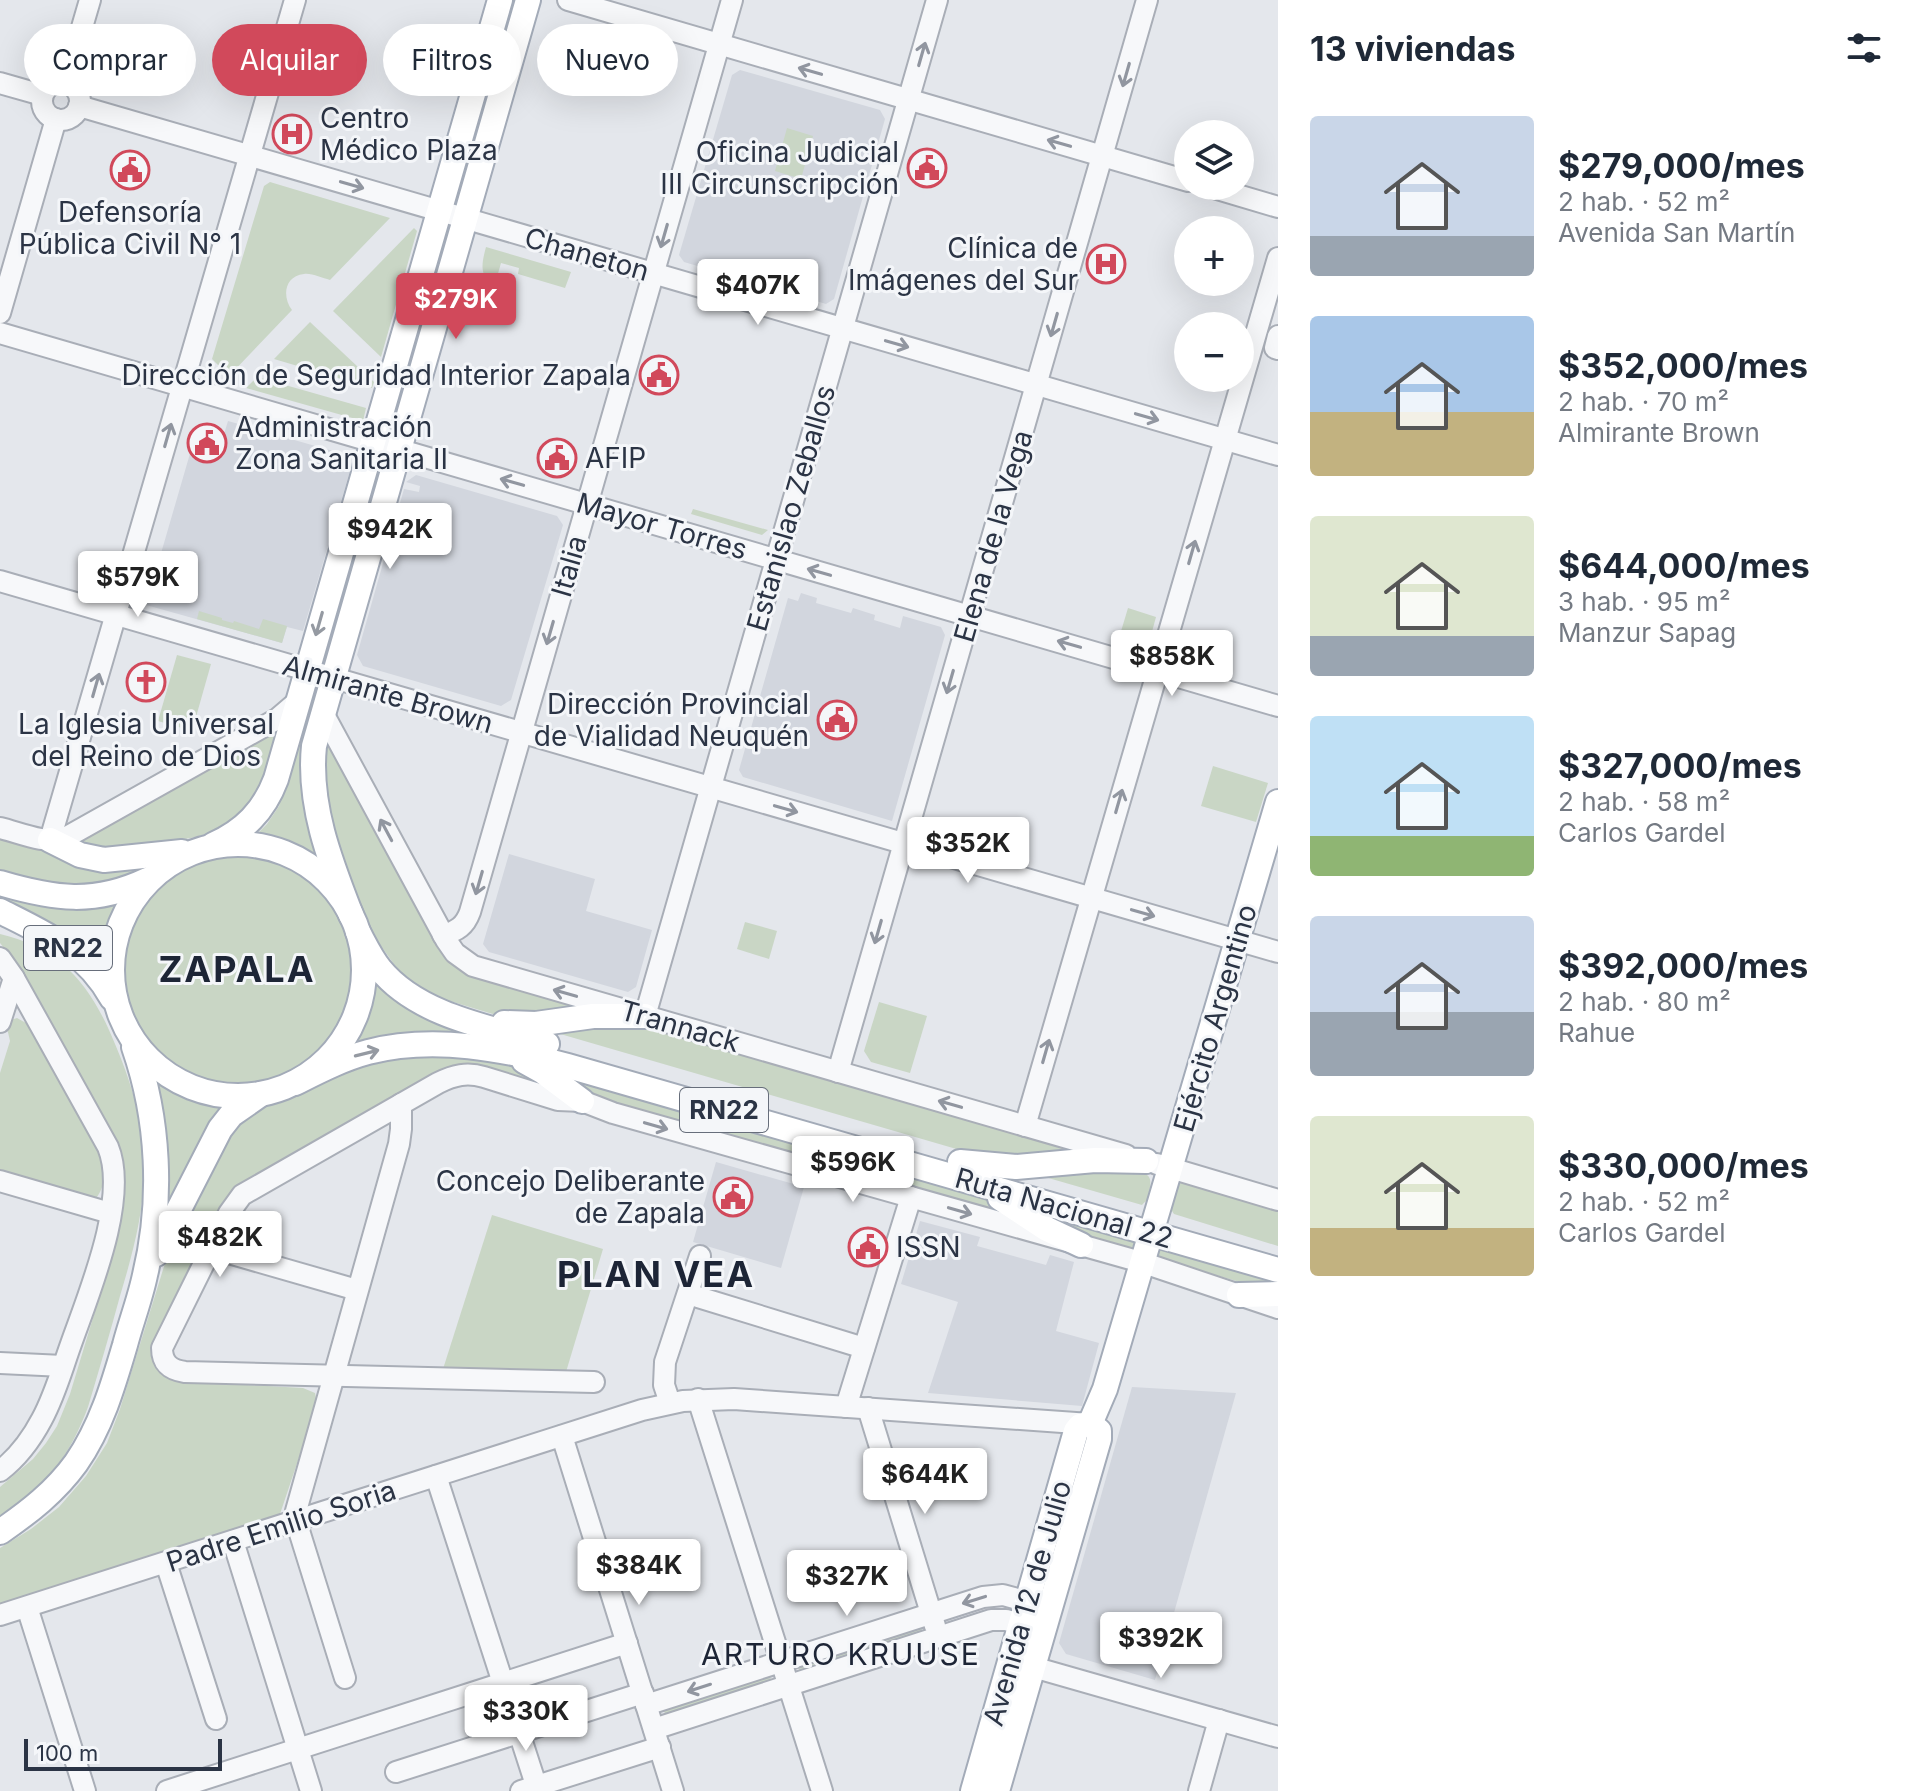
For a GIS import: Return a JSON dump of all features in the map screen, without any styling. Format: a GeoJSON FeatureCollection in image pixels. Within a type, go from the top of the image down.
{"type":"FeatureCollection","features":[{"type":"Feature","properties":{"kind":"main road"},"geometry":{"type":"LineString","coordinates":[[50,840],[80,855],[104,860],[205,848],[225,840],[246,826],[264,805],[276,779],[500,0]]}},
{"type":"Feature","properties":{"kind":"main road"},"geometry":{"type":"LineString","coordinates":[[355,924],[326,845],[315,798],[312,760],[316,732],[528,0]]}},
{"type":"Feature","properties":{"kind":"main road","name":"Ejército Argentino"},"geometry":{"type":"LineString","coordinates":[[1153,1226],[1278,802]]}},
{"type":"Feature","properties":{"kind":"main road","name":"RN22"},"geometry":{"type":"LineString","coordinates":[[0,911],[70,949],[97,973],[131,1037],[153,1063],[196,1089],[229,1096],[263,1094],[295,1083],[334,1052],[353,1022],[359,1005],[364,968],[355,924],[331,884],[286,853],[250,844],[205,848],[163,867],[149,879],[127,908],[115,939],[111,973],[117,1006]]}},
{"type":"Feature","properties":{"kind":"main road","name":"RN22"},"geometry":{"type":"LineString","coordinates":[[0,883],[45,895],[82,898],[116,893],[149,879]]}},
{"type":"Feature","properties":{"kind":"main road","name":"Ruta Nacional 22"},"geometry":{"type":"LineString","coordinates":[[355,924],[380,970],[399,987],[421,1003],[465,1020],[1153,1226],[1278,1270]]}},
{"type":"Feature","properties":{"kind":"main road"},"geometry":{"type":"LineString","coordinates":[[0,929],[37,937],[70,949]]}},
{"type":"Feature","properties":{"kind":"main road"},"geometry":{"type":"LineString","coordinates":[[465,1020],[536,1024],[593,1016],[645,1016]]}},
{"type":"Feature","properties":{"kind":"main road"},"geometry":{"type":"LineString","coordinates":[[0,1532],[47,1496],[84,1451],[101,1419],[113,1385],[146,1274],[156,1155],[149,1096],[131,1037]]}},
{"type":"Feature","properties":{"kind":"main road","name":"Ruta Nacional 22"},"geometry":{"type":"LineString","coordinates":[[295,1083],[350,1057],[384,1049],[444,1045],[501,1050],[963,1171]]}},
{"type":"Feature","properties":{"kind":"main road"},"geometry":{"type":"LineString","coordinates":[[501,1050],[542,1071],[582,1101]]}},
{"type":"Feature","properties":{"kind":"main road"},"geometry":{"type":"LineString","coordinates":[[146,1274],[220,1129],[231,1115],[263,1094]]}},
{"type":"Feature","properties":{"kind":"main road"},"geometry":{"type":"LineString","coordinates":[[963,1171],[1095,1160],[1146,1161]]}},
{"type":"Feature","properties":{"kind":"main road"},"geometry":{"type":"LineString","coordinates":[[963,1171],[1047,1229],[1081,1245]]}},
{"type":"Feature","properties":{"kind":"main road","name":"Ruta Nacional 22"},"geometry":{"type":"LineString","coordinates":[[1153,1226],[1278,1253]]}},
{"type":"Feature","properties":{"kind":"main road","name":"Avenida 12 de Julio"},"geometry":{"type":"LineString","coordinates":[[973,1791],[1099,1439],[1097,1428],[1090,1424],[1105,1389],[1153,1226]]}},
{"type":"Feature","properties":{"kind":"main road"},"geometry":{"type":"LineString","coordinates":[[1239,1295],[1278,1294]]}},
{"type":"Feature","properties":{"kind":"main road"},"geometry":{"type":"LineString","coordinates":[[0,1525],[29,1512]]}},
{"type":"Feature","properties":{"kind":"main road","name":"Avenida 12 de Julio"},"geometry":{"type":"LineString","coordinates":[[997,1791],[1033,1667],[1035,1616]]}},
{"type":"Feature","properties":{"kind":"street"},"geometry":{"type":"LineString","coordinates":[[83,24],[90,0]]}},
{"type":"Feature","properties":{"kind":"street"},"geometry":{"type":"LineString","coordinates":[[50,840],[295,0]]}},
{"type":"Feature","properties":{"kind":"street"},"geometry":{"type":"LineString","coordinates":[[568,0],[1174,177]]}},
{"type":"Feature","properties":{"kind":"street","name":"Italia"},"geometry":{"type":"LineString","coordinates":[[443,935],[458,930],[467,919],[732,0]]}},
{"type":"Feature","properties":{"kind":"street","name":"Estanislao Zeballos"},"geometry":{"type":"LineString","coordinates":[[645,1016],[937,0]]}},
{"type":"Feature","properties":{"kind":"street","name":"Elena de la Vega"},"geometry":{"type":"LineString","coordinates":[[838,1072],[1147,0]]}},
{"type":"Feature","properties":{"kind":"street"},"geometry":{"type":"LineString","coordinates":[[0,83],[24,90]]}},
{"type":"Feature","properties":{"kind":"street"},"geometry":{"type":"LineString","coordinates":[[42,96],[43,107],[50,117],[62,120],[73,116],[79,106],[79,96]]}},
{"type":"Feature","properties":{"kind":"street","name":"Chaneton"},"geometry":{"type":"LineString","coordinates":[[79,106],[1278,455]]}},
{"type":"Feature","properties":{"kind":"street"},"geometry":{"type":"LineString","coordinates":[[0,313],[56,119]]}},
{"type":"Feature","properties":{"kind":"street"},"geometry":{"type":"LineString","coordinates":[[1254,200],[1278,207]]}},
{"type":"Feature","properties":{"kind":"street"},"geometry":{"type":"LineString","coordinates":[[1025,1126],[1278,258]]}},
{"type":"Feature","properties":{"kind":"street","name":"Mayor Torres"},"geometry":{"type":"LineString","coordinates":[[0,333],[1278,706]]}},
{"type":"Feature","properties":{"kind":"street"},"geometry":{"type":"LineString","coordinates":[[1278,336],[1275,348],[1278,349]]}},
{"type":"Feature","properties":{"kind":"street","name":"Almirante Brown"},"geometry":{"type":"LineString","coordinates":[[0,581],[1278,952]]}},
{"type":"Feature","properties":{"kind":"street"},"geometry":{"type":"LineString","coordinates":[[0,828],[50,840],[72,834],[283,715],[298,701]]}},
{"type":"Feature","properties":{"kind":"street","name":"Trannack"},"geometry":{"type":"LineString","coordinates":[[323,713],[443,935],[455,953],[473,966],[1278,1200]]}},
{"type":"Feature","properties":{"kind":"street"},"geometry":{"type":"LineString","coordinates":[[0,958],[112,1156],[114,1180],[103,1250],[63,1366],[42,1419],[20,1452],[0,1471]]}},
{"type":"Feature","properties":{"kind":"street"},"geometry":{"type":"LineString","coordinates":[[0,1022],[14,978]]}},
{"type":"Feature","properties":{"kind":"street"},"geometry":{"type":"LineString","coordinates":[[594,1382],[185,1372],[171,1368],[162,1356],[164,1341],[211,1248],[233,1207],[248,1190],[447,1078],[460,1074],[472,1074],[549,1098],[582,1101],[613,1113],[1141,1262],[1278,1308]]}},
{"type":"Feature","properties":{"kind":"street"},"geometry":{"type":"LineString","coordinates":[[345,1678],[296,1521],[298,1499],[399,1144],[401,1104]]}},
{"type":"Feature","properties":{"kind":"street"},"geometry":{"type":"LineString","coordinates":[[0,1181],[110,1213]]}},
{"type":"Feature","properties":{"kind":"street"},"geometry":{"type":"LineString","coordinates":[[846,1407],[911,1197]]}},
{"type":"Feature","properties":{"kind":"street"},"geometry":{"type":"LineString","coordinates":[[211,1248],[357,1290]]}},
{"type":"Feature","properties":{"kind":"street"},"geometry":{"type":"LineString","coordinates":[[670,1403],[664,1385],[665,1362],[700,1256]]}},
{"type":"Feature","properties":{"kind":"street"},"geometry":{"type":"LineString","coordinates":[[688,1294],[864,1348]]}},
{"type":"Feature","properties":{"kind":"street"},"geometry":{"type":"LineString","coordinates":[[0,1363],[63,1366]]}},
{"type":"Feature","properties":{"kind":"street"},"geometry":{"type":"LineString","coordinates":[[698,1399],[822,1791]]}},
{"type":"Feature","properties":{"kind":"street","name":"Padre Emilio Soria"},"geometry":{"type":"LineString","coordinates":[[0,1615],[670,1403],[734,1399],[1090,1424]]}},
{"type":"Feature","properties":{"kind":"street"},"geometry":{"type":"LineString","coordinates":[[868,1408],[939,1637]]}},
{"type":"Feature","properties":{"kind":"street"},"geometry":{"type":"LineString","coordinates":[[562,1436],[673,1791]]}},
{"type":"Feature","properties":{"kind":"street"},"geometry":{"type":"LineString","coordinates":[[436,1476],[519,1733],[531,1789],[788,1685],[996,1619],[1035,1616]]}},
{"type":"Feature","properties":{"kind":"street"},"geometry":{"type":"LineString","coordinates":[[233,1541],[311,1791]]}},
{"type":"Feature","properties":{"kind":"street"},"geometry":{"type":"LineString","coordinates":[[166,1563],[216,1719]]}},
{"type":"Feature","properties":{"kind":"street"},"geometry":{"type":"LineString","coordinates":[[396,1772],[519,1733],[781,1662],[996,1595],[1035,1616]]}},
{"type":"Feature","properties":{"kind":"street"},"geometry":{"type":"LineString","coordinates":[[27,1607],[85,1791]]}},
{"type":"Feature","properties":{"kind":"street"},"geometry":{"type":"LineString","coordinates":[[167,1791],[627,1643]]}},
{"type":"Feature","properties":{"kind":"street"},"geometry":{"type":"LineString","coordinates":[[1033,1667],[1278,1737]]}},
{"type":"Feature","properties":{"kind":"street"},"geometry":{"type":"LineString","coordinates":[[1199,1791],[1219,1720]]}},
{"type":"Feature","properties":{"kind":"shaded area"},"geometry":{"type":"Polygon","coordinates":[[[740,70],[880,110],[885,119],[834,299],[826,304],[684,262],[679,255],[732,75],[740,70]]]}},
{"type":"Feature","properties":{"kind":"shaded area"},"geometry":{"type":"Polygon","coordinates":[[[228,421],[347,455],[352,464],[303,631],[287,627],[282,643],[146,605],[198,426],[224,434],[228,421]]]}},
{"type":"Feature","properties":{"kind":"shaded area"},"geometry":{"type":"Polygon","coordinates":[[[416,475],[557,516],[563,525],[511,700],[501,706],[363,666],[357,655],[404,489],[419,492],[420,486],[406,482],[416,475]]]}},
{"type":"Feature","properties":{"kind":"shaded area","name":"Dirección Provincial de Vialidad Neuquén"},"geometry":{"type":"Polygon","coordinates":[[[801,593],[817,598],[816,603],[851,613],[853,608],[875,615],[874,620],[900,628],[903,616],[941,627],[945,635],[892,821],[743,777],[739,770],[788,598],[798,601],[801,593]]]}},
{"type":"Feature","properties":{"kind":"shaded area"},"geometry":{"type":"Polygon","coordinates":[[[509,854],[595,879],[586,911],[652,930],[636,987],[628,992],[489,952],[483,944],[509,854]]]}},
{"type":"Feature","properties":{"kind":"shaded area"},"geometry":{"type":"Polygon","coordinates":[[[716,1162],[804,1187],[781,1268],[693,1242],[716,1162]]]}},
{"type":"Feature","properties":{"kind":"shaded area"},"geometry":{"type":"Polygon","coordinates":[[[920,1221],[980,1237],[977,1246],[1046,1265],[1050,1255],[1074,1262],[1056,1331],[1099,1343],[1082,1406],[928,1393],[958,1302],[901,1284],[920,1221]]]}},
{"type":"Feature","properties":{"kind":"shaded area"},"geometry":{"type":"Polygon","coordinates":[[[1132,1387],[1236,1393],[1155,1680],[1066,1654],[1059,1643],[1132,1387]]]}},
{"type":"Feature","properties":{"kind":"green space"},"geometry":{"type":"Polygon","coordinates":[[[510,0],[517,2],[511,24],[503,24],[510,0]]]}},
{"type":"Feature","properties":{"kind":"green space"},"geometry":{"type":"Polygon","coordinates":[[[483,96],[489,96],[458,202],[454,201],[483,96]]]}},
{"type":"Feature","properties":{"kind":"green space"},"geometry":{"type":"Polygon","coordinates":[[[787,128],[813,136],[801,179],[775,171],[787,128]]]}},
{"type":"Feature","properties":{"kind":"green space"},"geometry":{"type":"Polygon","coordinates":[[[270,182],[390,218],[330,280],[307,274],[292,279],[286,293],[292,310],[229,376],[212,359],[264,186],[270,182]]]}},
{"type":"Feature","properties":{"kind":"green space"},"geometry":{"type":"Polygon","coordinates":[[[414,228],[417,231],[381,357],[333,311],[414,228]]]}},
{"type":"Feature","properties":{"kind":"green space"},"geometry":{"type":"Polygon","coordinates":[[[486,247],[571,272],[565,288],[518,274],[519,268],[501,263],[495,284],[484,274],[486,247]]]}},
{"type":"Feature","properties":{"kind":"green space"},"geometry":{"type":"Polygon","coordinates":[[[310,322],[374,382],[372,388],[274,359],[310,322]]]}},
{"type":"Feature","properties":{"kind":"green space"},"geometry":{"type":"Polygon","coordinates":[[[257,377],[366,408],[363,421],[246,388],[257,377]]]}},
{"type":"Feature","properties":{"kind":"green space"},"geometry":{"type":"Polygon","coordinates":[[[379,459],[385,461],[329,662],[322,661],[379,459]]]}},
{"type":"Feature","properties":{"kind":"green space"},"geometry":{"type":"Polygon","coordinates":[[[693,509],[768,530],[762,535],[691,514],[693,509]]]}},
{"type":"Feature","properties":{"kind":"green space"},"geometry":{"type":"Polygon","coordinates":[[[1128,608],[1156,617],[1150,639],[1142,645],[1119,638],[1128,608]]]}},
{"type":"Feature","properties":{"kind":"green space"},"geometry":{"type":"Polygon","coordinates":[[[199,611],[259,629],[263,619],[287,626],[282,643],[197,619],[199,611]]]}},
{"type":"Feature","properties":{"kind":"green space"},"geometry":{"type":"Polygon","coordinates":[[[177,655],[211,664],[192,731],[158,721],[177,655]]]}},
{"type":"Feature","properties":{"kind":"green space"},"geometry":{"type":"Polygon","coordinates":[[[314,687],[318,690],[316,853],[312,857],[287,845],[256,839],[255,836],[279,806],[314,687]]]}},
{"type":"Feature","properties":{"kind":"green space"},"geometry":{"type":"Polygon","coordinates":[[[281,729],[262,787],[249,810],[218,831],[107,850],[75,841],[281,729]]]}},
{"type":"Feature","properties":{"kind":"green space"},"geometry":{"type":"Polygon","coordinates":[[[324,733],[440,946],[594,1010],[496,1015],[430,995],[407,979],[376,939],[337,850],[324,784],[324,733]]]}},
{"type":"Feature","properties":{"kind":"green space"},"geometry":{"type":"Polygon","coordinates":[[[1213,766],[1268,783],[1256,822],[1201,806],[1213,766]]]}},
{"type":"Feature","properties":{"kind":"green space"},"geometry":{"type":"Polygon","coordinates":[[[0,837],[97,866],[163,860],[108,885],[52,886],[0,871],[0,837]]]}},
{"type":"Feature","properties":{"kind":"green space"},"geometry":{"type":"Polygon","coordinates":[[[237,853],[260,855],[282,862],[320,887],[345,925],[352,947],[352,993],[345,1015],[320,1053],[282,1078],[260,1085],[237,1087],[214,1085],[192,1078],[154,1053],[129,1015],[122,993],[120,970],[122,947],[129,925],[154,887],[192,862],[214,855],[237,853]]]}},
{"type":"Feature","properties":{"kind":"green space"},"geometry":{"type":"Polygon","coordinates":[[[0,892],[86,908],[117,906],[108,935],[106,957],[101,959],[77,942],[0,903],[0,892]]]}},
{"type":"Feature","properties":{"kind":"green space"},"geometry":{"type":"Polygon","coordinates":[[[745,922],[777,931],[769,959],[737,949],[745,922]]]}},
{"type":"Feature","properties":{"kind":"green space"},"geometry":{"type":"Polygon","coordinates":[[[0,934],[37,947],[53,957],[90,995],[109,1030],[129,1081],[142,1134],[144,1171],[140,1218],[133,1250],[81,1424],[65,1456],[43,1484],[16,1508],[0,1517],[0,1487],[33,1459],[46,1443],[57,1426],[70,1394],[115,1245],[124,1165],[120,1150],[0,943],[0,934]]]}},
{"type":"Feature","properties":{"kind":"green space"},"geometry":{"type":"Polygon","coordinates":[[[373,979],[541,1050],[351,1047],[373,979]]]}},
{"type":"Feature","properties":{"kind":"green space"},"geometry":{"type":"Polygon","coordinates":[[[879,1002],[927,1016],[910,1073],[871,1062],[864,1051],[879,1002]]]}},
{"type":"Feature","properties":{"kind":"green space"},"geometry":{"type":"Polygon","coordinates":[[[17,1018],[26,1023],[104,1159],[104,1181],[94,1200],[0,1173],[0,1073],[10,1041],[7,1028],[11,1020],[17,1018]]]}},
{"type":"Feature","properties":{"kind":"green space"},"geometry":{"type":"Polygon","coordinates":[[[579,1024],[650,1025],[1087,1153],[984,1157],[550,1031],[579,1024]]]}},
{"type":"Feature","properties":{"kind":"green space"},"geometry":{"type":"Polygon","coordinates":[[[458,1053],[508,1060],[561,1091],[483,1068],[248,1182],[157,1366],[165,1376],[177,1381],[303,1388],[315,1393],[317,1404],[280,1514],[276,1518],[0,1607],[0,1548],[59,1507],[86,1476],[107,1443],[170,1247],[234,1127],[255,1110],[301,1092],[330,1074],[384,1059],[458,1053]]]}},
{"type":"Feature","properties":{"kind":"green space"},"geometry":{"type":"Polygon","coordinates":[[[539,1065],[987,1196],[1027,1223],[605,1102],[539,1065]]]}},
{"type":"Feature","properties":{"kind":"green space"},"geometry":{"type":"Polygon","coordinates":[[[160,1082],[194,1097],[227,1104],[164,1216],[157,1084],[160,1082]]]}},
{"type":"Feature","properties":{"kind":"green space"},"geometry":{"type":"Polygon","coordinates":[[[1130,1169],[1144,1173],[1150,1181],[1148,1199],[1142,1205],[1031,1173],[1130,1169]]]}},
{"type":"Feature","properties":{"kind":"green space"},"geometry":{"type":"Polygon","coordinates":[[[1181,1183],[1278,1209],[1278,1246],[1174,1214],[1170,1208],[1176,1186],[1181,1183]]]}},
{"type":"Feature","properties":{"kind":"green space"},"geometry":{"type":"Polygon","coordinates":[[[1015,1201],[1136,1241],[1131,1249],[1070,1233],[1015,1201]]]}},
{"type":"Feature","properties":{"kind":"green space"},"geometry":{"type":"Polygon","coordinates":[[[492,1215],[603,1249],[566,1372],[443,1369],[492,1215]]]}},
{"type":"Feature","properties":{"kind":"green space"},"geometry":{"type":"Polygon","coordinates":[[[1161,1245],[1278,1277],[1278,1288],[1250,1285],[1164,1260],[1157,1252],[1161,1245]]]}},
{"type":"Feature","properties":{"kind":"green space"},"geometry":{"type":"Polygon","coordinates":[[[919,1626],[922,1634],[800,1672],[798,1667],[799,1664],[919,1626]]]}},
{"type":"Feature","properties":{"kind":"green space"},"geometry":{"type":"Polygon","coordinates":[[[768,1674],[770,1683],[667,1715],[664,1712],[665,1707],[768,1674]]]}},
{"type":"Feature","properties":{"kind":"place","name":"Centro Médico Plaza"},"geometry":{"type":"Point","coordinates":[292,134]}},
{"type":"Feature","properties":{"kind":"place","name":"Oficina Judicial III Circunscripción"},"geometry":{"type":"Point","coordinates":[927,168]}},
{"type":"Feature","properties":{"kind":"place","name":"Defensoría Pública Civil N° 1"},"geometry":{"type":"Point","coordinates":[130,170]}},
{"type":"Feature","properties":{"kind":"place","name":"Clínica de Imágenes del Sur"},"geometry":{"type":"Point","coordinates":[1106,264]}},
{"type":"Feature","properties":{"kind":"place","name":"Dirección de Seguridad Interior Zapala"},"geometry":{"type":"Point","coordinates":[659,375]}},
{"type":"Feature","properties":{"kind":"place","name":"Administración Zona Sanitaria II"},"geometry":{"type":"Point","coordinates":[207,443]}},
{"type":"Feature","properties":{"kind":"place","name":"AFIP"},"geometry":{"type":"Point","coordinates":[557,458]}},
{"type":"Feature","properties":{"kind":"place","name":"La Iglesia Universal del Reino de Dios"},"geometry":{"type":"Point","coordinates":[146,682]}},
{"type":"Feature","properties":{"kind":"place","name":"Dirección Provincial de Vialidad Neuquén"},"geometry":{"type":"Point","coordinates":[837,720]}},
{"type":"Feature","properties":{"kind":"place","name":"Concejo Deliberante de Zapala"},"geometry":{"type":"Point","coordinates":[733,1197]}},
{"type":"Feature","properties":{"kind":"place","name":"ISSN"},"geometry":{"type":"Point","coordinates":[868,1247]}},
{"type":"Feature","properties":{"kind":"district","name":"ZAPALA"},"geometry":{"type":"Point","coordinates":[237,969]}},
{"type":"Feature","properties":{"kind":"district","name":"PLAN VEA"},"geometry":{"type":"Point","coordinates":[656,1274]}},
{"type":"Feature","properties":{"kind":"district","name":"ARTURO KRUUSE"},"geometry":{"type":"Point","coordinates":[841,1655]}}]}
